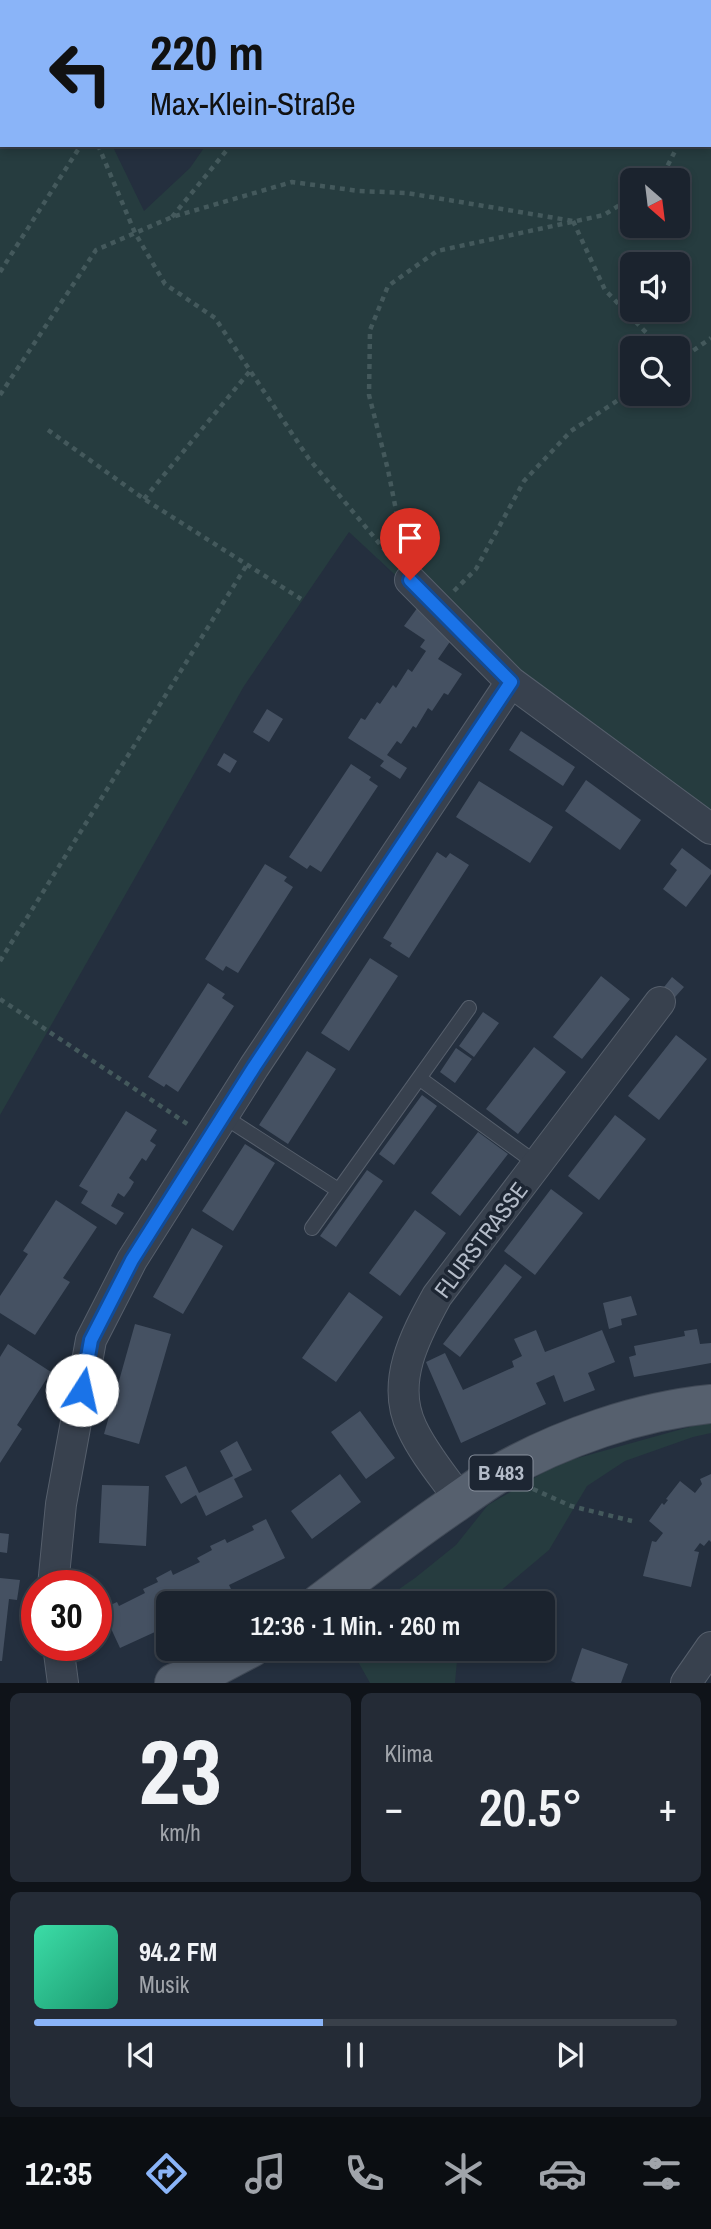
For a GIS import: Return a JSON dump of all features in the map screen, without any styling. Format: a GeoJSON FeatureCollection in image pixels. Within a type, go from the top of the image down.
{"type":"FeatureCollection","features":[{"type":"Feature","properties":{"kind":"main road","name":"B 483"},"geometry":{"type":"LineString","coordinates":[[336,1591],[498,1474],[545,1451],[625,1420],[711,1404]]}},
{"type":"Feature","properties":{"kind":"main road"},"geometry":{"type":"LineString","coordinates":[[174,1683],[226,1661]]}},
{"type":"Feature","properties":{"kind":"street"},"geometry":{"type":"LineString","coordinates":[[410,580],[511,682],[711,829]]}},
{"type":"Feature","properties":{"kind":"street"},"geometry":{"type":"LineString","coordinates":[[55,1570],[61,1504],[91,1340],[132,1260],[216,1127],[511,682]]}},
{"type":"Feature","properties":{"kind":"street","name":"FLURSTRASSE"},"geometry":{"type":"LineString","coordinates":[[460,1500],[410,1426],[403,1395],[404,1371],[421,1324],[437,1296],[660,1002]]}},
{"type":"Feature","properties":{"kind":"street"},"geometry":{"type":"LineString","coordinates":[[686,1683],[711,1647]]}},
{"type":"Feature","properties":{"kind":"street"},"geometry":{"type":"LineString","coordinates":[[60,1661],[62,1683]]}},
{"type":"Feature","properties":{"kind":"lane"},"geometry":{"type":"LineString","coordinates":[[312,1228],[469,1008]]}},
{"type":"Feature","properties":{"kind":"lane"},"geometry":{"type":"LineString","coordinates":[[419,1078],[537,1164]]}},
{"type":"Feature","properties":{"kind":"lane"},"geometry":{"type":"LineString","coordinates":[[216,1127],[338,1190]]}},
{"type":"Feature","properties":{"kind":"path"},"geometry":{"type":"LineString","coordinates":[[0,272],[80,147]]}},
{"type":"Feature","properties":{"kind":"path"},"geometry":{"type":"LineString","coordinates":[[99,147],[135,233],[164,284],[215,318],[309,459],[410,580]]}},
{"type":"Feature","properties":{"kind":"path"},"geometry":{"type":"LineString","coordinates":[[172,217],[229,147]]}},
{"type":"Feature","properties":{"kind":"path"},"geometry":{"type":"LineString","coordinates":[[666,168],[677,147]]}},
{"type":"Feature","properties":{"kind":"path"},"geometry":{"type":"LineString","coordinates":[[0,395],[96,250],[172,217],[292,182],[359,191],[407,193],[573,221]]}},
{"type":"Feature","properties":{"kind":"path"},"geometry":{"type":"LineString","coordinates":[[410,580],[388,470],[369,395],[370,330],[388,286],[437,251],[604,215],[620,205]]}},
{"type":"Feature","properties":{"kind":"path"},"geometry":{"type":"LineString","coordinates":[[573,221],[605,290],[649,336]]}},
{"type":"Feature","properties":{"kind":"path"},"geometry":{"type":"LineString","coordinates":[[690,353],[711,338]]}},
{"type":"Feature","properties":{"kind":"path"},"geometry":{"type":"LineString","coordinates":[[144,499],[250,371]]}},
{"type":"Feature","properties":{"kind":"path"},"geometry":{"type":"LineString","coordinates":[[438,607],[476,569],[524,481],[571,431],[620,399]]}},
{"type":"Feature","properties":{"kind":"path"},"geometry":{"type":"LineString","coordinates":[[48,430],[144,499],[301,599]]}},
{"type":"Feature","properties":{"kind":"path"},"geometry":{"type":"LineString","coordinates":[[0,961],[247,564]]}},
{"type":"Feature","properties":{"kind":"path"},"geometry":{"type":"LineString","coordinates":[[0,999],[216,1127]]}},
{"type":"Feature","properties":{"kind":"path"},"geometry":{"type":"LineString","coordinates":[[498,1474],[571,1506],[632,1521]]}},
{"type":"Feature","properties":{"kind":"green space"},"geometry":{"type":"Polygon","coordinates":[[[0,147],[113,147],[144,211],[190,168],[205,147],[711,147],[711,822],[503,675],[349,532],[244,686],[0,1115],[0,147]]]}},
{"type":"Feature","properties":{"kind":"green space"},"geometry":{"type":"Polygon","coordinates":[[[711,1423],[711,1433],[625,1461],[587,1486],[549,1550],[500,1591],[396,1591],[456,1545],[488,1505],[560,1463],[711,1423]]]}},
{"type":"Feature","properties":{"kind":"green space"},"geometry":{"type":"Polygon","coordinates":[[[358,1661],[457,1661],[455,1683],[370,1683],[358,1661]]]}},
{"type":"Feature","properties":{"kind":"building"},"geometry":{"type":"Polygon","coordinates":[[[418,607],[456,633],[438,659],[462,674],[448,695],[444,693],[432,711],[428,708],[416,728],[413,726],[401,744],[397,741],[387,755],[407,768],[400,779],[380,766],[384,761],[348,738],[361,718],[365,720],[393,685],[396,688],[408,669],[412,672],[426,651],[420,647],[425,640],[404,626],[418,607]]]}},
{"type":"Feature","properties":{"kind":"building"},"geometry":{"type":"Polygon","coordinates":[[[267,709],[283,719],[269,742],[253,732],[267,709]]]}},
{"type":"Feature","properties":{"kind":"building"},"geometry":{"type":"Polygon","coordinates":[[[521,731],[575,767],[563,786],[509,750],[521,731]]]}},
{"type":"Feature","properties":{"kind":"building"},"geometry":{"type":"Polygon","coordinates":[[[224,753],[237,761],[230,773],[217,765],[224,753]]]}},
{"type":"Feature","properties":{"kind":"building"},"geometry":{"type":"Polygon","coordinates":[[[351,764],[371,777],[369,780],[378,786],[321,872],[310,865],[307,869],[289,857],[351,764]]]}},
{"type":"Feature","properties":{"kind":"building"},"geometry":{"type":"Polygon","coordinates":[[[586,780],[641,820],[620,850],[565,811],[586,780]]]}},
{"type":"Feature","properties":{"kind":"building"},"geometry":{"type":"Polygon","coordinates":[[[479,781],[553,827],[530,863],[456,817],[479,781]]]}},
{"type":"Feature","properties":{"kind":"building"},"geometry":{"type":"Polygon","coordinates":[[[682,848],[711,870],[711,874],[686,907],[663,889],[677,870],[670,864],[682,848]]]}},
{"type":"Feature","properties":{"kind":"building"},"geometry":{"type":"Polygon","coordinates":[[[437,852],[446,858],[450,853],[469,865],[409,958],[383,938],[437,852]]]}},
{"type":"Feature","properties":{"kind":"building"},"geometry":{"type":"Polygon","coordinates":[[[265,864],[287,877],[284,881],[293,887],[238,973],[226,966],[223,971],[205,959],[265,864]]]}},
{"type":"Feature","properties":{"kind":"building"},"geometry":{"type":"Polygon","coordinates":[[[370,958],[398,976],[349,1051],[321,1033],[370,958]]]}},
{"type":"Feature","properties":{"kind":"building"},"geometry":{"type":"Polygon","coordinates":[[[601,976],[630,999],[582,1059],[553,1037],[601,976]]]}},
{"type":"Feature","properties":{"kind":"building"},"geometry":{"type":"Polygon","coordinates":[[[672,977],[684,987],[668,1005],[657,996],[672,977]]]}},
{"type":"Feature","properties":{"kind":"building"},"geometry":{"type":"Polygon","coordinates":[[[208,983],[225,994],[222,998],[234,1006],[178,1092],[148,1077],[208,983]]]}},
{"type":"Feature","properties":{"kind":"building"},"geometry":{"type":"Polygon","coordinates":[[[483,1012],[499,1023],[474,1057],[459,1046],[483,1012]]]}},
{"type":"Feature","properties":{"kind":"building"},"geometry":{"type":"Polygon","coordinates":[[[676,1035],[707,1059],[659,1120],[628,1096],[676,1035]]]}},
{"type":"Feature","properties":{"kind":"building"},"geometry":{"type":"Polygon","coordinates":[[[534,1047],[566,1072],[518,1134],[486,1109],[534,1047]]]}},
{"type":"Feature","properties":{"kind":"building"},"geometry":{"type":"Polygon","coordinates":[[[456,1048],[472,1059],[455,1083],[440,1072],[456,1048]]]}},
{"type":"Feature","properties":{"kind":"building"},"geometry":{"type":"Polygon","coordinates":[[[307,1051],[336,1069],[288,1144],[259,1125],[307,1051]]]}},
{"type":"Feature","properties":{"kind":"building"},"geometry":{"type":"Polygon","coordinates":[[[422,1095],[437,1106],[394,1165],[379,1154],[422,1095]]]}},
{"type":"Feature","properties":{"kind":"building"},"geometry":{"type":"Polygon","coordinates":[[[126,1111],[157,1130],[150,1141],[156,1145],[146,1161],[142,1158],[129,1178],[134,1182],[130,1189],[124,1197],[118,1193],[111,1206],[124,1213],[116,1225],[81,1203],[88,1191],[79,1186],[126,1111]]]}},
{"type":"Feature","properties":{"kind":"building"},"geometry":{"type":"Polygon","coordinates":[[[615,1115],[646,1139],[599,1200],[568,1176],[615,1115]]]}},
{"type":"Feature","properties":{"kind":"building"},"geometry":{"type":"Polygon","coordinates":[[[478,1132],[508,1154],[460,1216],[431,1193],[478,1132]]]}},
{"type":"Feature","properties":{"kind":"building"},"geometry":{"type":"Polygon","coordinates":[[[245,1144],[275,1163],[233,1231],[202,1211],[245,1144]]]}},
{"type":"Feature","properties":{"kind":"building"},"geometry":{"type":"Polygon","coordinates":[[[367,1170],[383,1181],[336,1247],[320,1236],[367,1170]]]}},
{"type":"Feature","properties":{"kind":"building"},"geometry":{"type":"Polygon","coordinates":[[[551,1189],[583,1213],[535,1275],[504,1251],[551,1189]]]}},
{"type":"Feature","properties":{"kind":"building"},"geometry":{"type":"Polygon","coordinates":[[[56,1200],[97,1227],[63,1278],[70,1282],[35,1335],[0,1313],[0,1296],[28,1254],[23,1251],[56,1200]]]}},
{"type":"Feature","properties":{"kind":"building"},"geometry":{"type":"Polygon","coordinates":[[[415,1210],[446,1233],[400,1296],[369,1273],[415,1210]]]}},
{"type":"Feature","properties":{"kind":"building"},"geometry":{"type":"Polygon","coordinates":[[[192,1228],[223,1246],[183,1314],[153,1297],[192,1228]]]}},
{"type":"Feature","properties":{"kind":"building"},"geometry":{"type":"Polygon","coordinates":[[[505,1264],[522,1277],[460,1357],[443,1344],[505,1264]]]}},
{"type":"Feature","properties":{"kind":"building"},"geometry":{"type":"Polygon","coordinates":[[[349,1292],[383,1317],[336,1382],[302,1358],[349,1292]]]}},
{"type":"Feature","properties":{"kind":"building"},"geometry":{"type":"Polygon","coordinates":[[[631,1296],[637,1315],[621,1319],[622,1325],[609,1329],[603,1303],[631,1296]]]}},
{"type":"Feature","properties":{"kind":"building"},"geometry":{"type":"Polygon","coordinates":[[[135,1324],[171,1334],[139,1444],[104,1434],[135,1324]]]}},
{"type":"Feature","properties":{"kind":"building"},"geometry":{"type":"Polygon","coordinates":[[[697,1329],[700,1344],[711,1343],[711,1363],[634,1377],[629,1357],[636,1355],[634,1346],[685,1336],[684,1331],[697,1329]]]}},
{"type":"Feature","properties":{"kind":"building"},"geometry":{"type":"Polygon","coordinates":[[[536,1330],[545,1352],[602,1330],[615,1362],[588,1373],[595,1390],[564,1402],[554,1375],[536,1383],[546,1404],[461,1443],[426,1362],[445,1353],[463,1390],[514,1367],[512,1361],[522,1356],[514,1339],[536,1330]]]}},
{"type":"Feature","properties":{"kind":"building"},"geometry":{"type":"Polygon","coordinates":[[[8,1344],[51,1372],[17,1425],[22,1429],[0,1463],[0,1357],[8,1344]]]}},
{"type":"Feature","properties":{"kind":"building"},"geometry":{"type":"Polygon","coordinates":[[[360,1411],[395,1458],[366,1479],[331,1432],[360,1411]]]}},
{"type":"Feature","properties":{"kind":"building"},"geometry":{"type":"Polygon","coordinates":[[[237,1441],[252,1470],[234,1479],[243,1497],[206,1516],[196,1495],[181,1504],[165,1476],[186,1466],[199,1493],[233,1476],[220,1451],[237,1441]]]}},
{"type":"Feature","properties":{"kind":"building"},"geometry":{"type":"Polygon","coordinates":[[[340,1474],[361,1502],[312,1539],[291,1511],[340,1474]]]}},
{"type":"Feature","properties":{"kind":"building"},"geometry":{"type":"Polygon","coordinates":[[[711,1474],[711,1542],[709,1540],[704,1546],[700,1543],[694,1551],[699,1552],[691,1587],[643,1576],[652,1541],[656,1542],[663,1533],[649,1521],[662,1503],[664,1505],[668,1500],[666,1499],[680,1481],[695,1493],[702,1484],[700,1479],[711,1474]]]}},
{"type":"Feature","properties":{"kind":"building"},"geometry":{"type":"Polygon","coordinates":[[[102,1485],[149,1486],[146,1546],[99,1543],[102,1485]]]}},
{"type":"Feature","properties":{"kind":"building"},"geometry":{"type":"Polygon","coordinates":[[[266,1519],[285,1558],[229,1585],[231,1589],[227,1591],[156,1591],[156,1632],[120,1648],[112,1631],[112,1604],[117,1602],[119,1606],[145,1593],[143,1589],[158,1582],[156,1578],[171,1570],[173,1575],[200,1562],[197,1558],[212,1550],[210,1546],[225,1539],[227,1543],[254,1530],[252,1526],[266,1519]]]}},
{"type":"Feature","properties":{"kind":"building"},"geometry":{"type":"Polygon","coordinates":[[[0,1533],[9,1534],[7,1553],[0,1552],[0,1533]]]}},
{"type":"Feature","properties":{"kind":"building"},"geometry":{"type":"Polygon","coordinates":[[[0,1578],[20,1580],[17,1600],[9,1599],[2,1661],[0,1661],[0,1578]]]}},
{"type":"Feature","properties":{"kind":"building"},"geometry":{"type":"Polygon","coordinates":[[[582,1648],[628,1664],[621,1683],[571,1681],[582,1648]]]}},
{"type":"Feature","properties":{"kind":"route"},"geometry":{"type":"LineString","coordinates":[[82,1390],[91,1340],[132,1260],[254,1067],[511,682],[410,580]]}}]}
